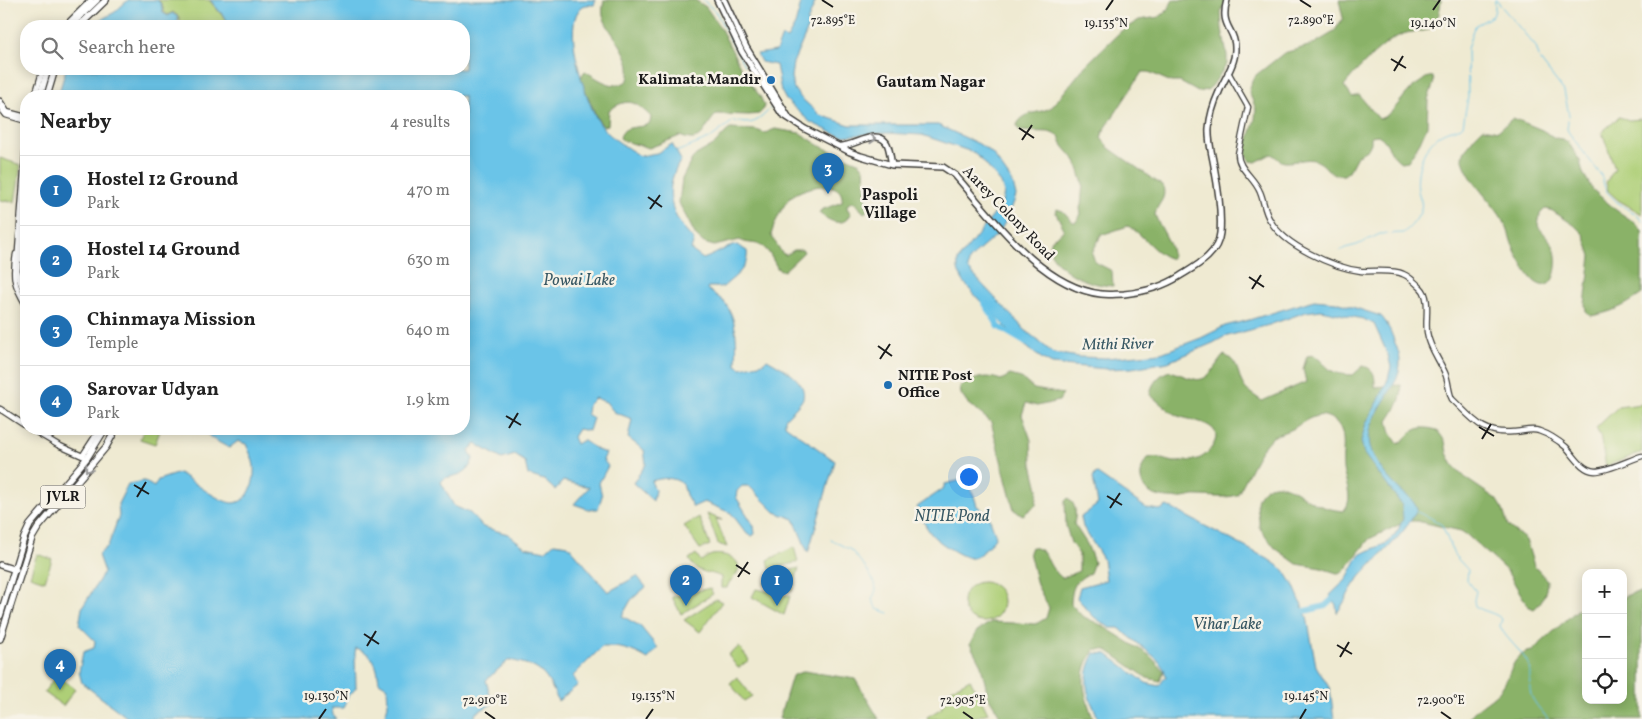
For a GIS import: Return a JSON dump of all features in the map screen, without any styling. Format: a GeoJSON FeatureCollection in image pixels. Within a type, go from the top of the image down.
{"type":"FeatureCollection","features":[{"type":"Feature","properties":{"kind":"main road"},"geometry":{"type":"LineString","coordinates":[[76,20],[97,0]]}},
{"type":"Feature","properties":{"kind":"main road"},"geometry":{"type":"LineString","coordinates":[[85,20],[106,0]]}},
{"type":"Feature","properties":{"kind":"main road"},"geometry":{"type":"LineString","coordinates":[[718,0],[739,39]]}},
{"type":"Feature","properties":{"kind":"main road"},"geometry":{"type":"LineString","coordinates":[[724,0],[739,39]]}},
{"type":"Feature","properties":{"kind":"main road","name":"Aarey Colony Road"},"geometry":{"type":"LineString","coordinates":[[739,39],[752,63],[790,119],[798,126],[861,156],[892,165],[943,167],[955,175],[1031,259],[1049,274],[1066,284],[1102,294],[1146,291],[1167,284],[1200,263],[1216,245],[1220,234],[1219,193],[1209,129],[1218,93],[1234,58],[1236,49],[1224,19],[1227,0]]}},
{"type":"Feature","properties":{"kind":"main road"},"geometry":{"type":"LineString","coordinates":[[42,90],[46,75]]}},
{"type":"Feature","properties":{"kind":"main road"},"geometry":{"type":"LineString","coordinates":[[49,90],[53,75]]}},
{"type":"Feature","properties":{"kind":"main road"},"geometry":{"type":"LineString","coordinates":[[837,146],[846,146],[868,138],[884,140],[887,144],[892,165]]}},
{"type":"Feature","properties":{"kind":"main road"},"geometry":{"type":"LineString","coordinates":[[20,227],[17,271],[20,280]]}},
{"type":"Feature","properties":{"kind":"main road","name":"JVLR"},"geometry":{"type":"LineString","coordinates":[[0,616],[24,538],[30,525],[101,435]]}},
{"type":"Feature","properties":{"kind":"main road","name":"JVLR"},"geometry":{"type":"LineString","coordinates":[[0,639],[32,538],[38,528],[106,447],[113,435]]}},
{"type":"Feature","properties":{"kind":"main road"},"geometry":{"type":"LineString","coordinates":[[0,567],[21,573]]}},
{"type":"Feature","properties":{"kind":"street"},"geometry":{"type":"LineString","coordinates":[[71,20],[91,0]]}},
{"type":"Feature","properties":{"kind":"street"},"geometry":{"type":"LineString","coordinates":[[96,10],[110,0]]}},
{"type":"Feature","properties":{"kind":"street"},"geometry":{"type":"LineString","coordinates":[[1228,72],[1248,107],[1238,161],[1255,182],[1261,194],[1264,210],[1274,227],[1297,246],[1313,254],[1360,270],[1400,273],[1421,288],[1426,297],[1427,334],[1446,374],[1450,394],[1452,399],[1475,423],[1500,433],[1538,430],[1565,447],[1588,470],[1602,470],[1642,456]]}},
{"type":"Feature","properties":{"kind":"street"},"geometry":{"type":"LineString","coordinates":[[37,90],[41,75]]}},
{"type":"Feature","properties":{"kind":"street"},"geometry":{"type":"LineString","coordinates":[[0,101],[7,112],[20,115]]}},
{"type":"Feature","properties":{"kind":"street"},"geometry":{"type":"LineString","coordinates":[[0,106],[6,115],[20,119]]}},
{"type":"Feature","properties":{"kind":"street"},"geometry":{"type":"LineString","coordinates":[[19,240],[13,272],[20,294]]}},
{"type":"Feature","properties":{"kind":"street"},"geometry":{"type":"LineString","coordinates":[[0,409],[20,422]]}},
{"type":"Feature","properties":{"kind":"street"},"geometry":{"type":"LineString","coordinates":[[40,435],[58,445],[85,456],[97,435]]}},
{"type":"Feature","properties":{"kind":"green space"},"geometry":{"type":"Polygon","coordinates":[[[158,0],[209,0],[226,20],[180,20],[173,12],[168,15],[164,12],[162,4],[158,0]]]}},
{"type":"Feature","properties":{"kind":"green space"},"geometry":{"type":"Polygon","coordinates":[[[604,0],[695,0],[706,7],[721,29],[746,78],[760,96],[764,105],[763,110],[759,114],[749,115],[717,114],[702,134],[694,139],[680,136],[649,148],[624,141],[620,138],[625,130],[650,123],[651,117],[636,104],[627,102],[609,110],[608,125],[603,126],[597,118],[581,80],[585,71],[601,81],[612,85],[628,80],[628,62],[625,54],[603,16],[604,0]]]}},
{"type":"Feature","properties":{"kind":"green space"},"geometry":{"type":"Polygon","coordinates":[[[1173,0],[1226,0],[1221,12],[1227,64],[1212,86],[1207,90],[1198,92],[1180,82],[1171,82],[1149,72],[1142,72],[1103,132],[1101,138],[1109,148],[1163,186],[1164,195],[1155,215],[1169,242],[1172,259],[1159,253],[1128,226],[1101,235],[1092,253],[1095,262],[1112,271],[1113,286],[1094,283],[1067,271],[1060,265],[1049,249],[1052,239],[1064,229],[1056,213],[1057,209],[1063,211],[1073,222],[1076,222],[1081,214],[1083,184],[1076,161],[1063,146],[1059,136],[1049,132],[1019,131],[1017,125],[1023,117],[1052,107],[1085,66],[1121,31],[1139,20],[1159,17],[1166,12],[1173,0]]]}},
{"type":"Feature","properties":{"kind":"green space"},"geometry":{"type":"Polygon","coordinates":[[[1339,0],[1441,0],[1438,17],[1428,30],[1404,34],[1387,43],[1344,86],[1352,97],[1359,95],[1379,119],[1390,113],[1413,87],[1427,78],[1433,77],[1434,82],[1428,99],[1427,126],[1420,142],[1408,161],[1401,162],[1394,156],[1382,138],[1378,135],[1371,136],[1371,143],[1368,149],[1357,156],[1349,171],[1344,175],[1334,174],[1321,163],[1308,159],[1285,162],[1271,154],[1256,162],[1250,161],[1246,155],[1247,145],[1256,109],[1249,92],[1252,81],[1256,75],[1284,53],[1312,45],[1334,32],[1343,18],[1339,0]]]}},
{"type":"Feature","properties":{"kind":"green space"},"geometry":{"type":"Polygon","coordinates":[[[1619,117],[1629,120],[1642,119],[1642,214],[1618,200],[1608,191],[1606,182],[1615,169],[1602,132],[1619,117]]]}},
{"type":"Feature","properties":{"kind":"green space"},"geometry":{"type":"Polygon","coordinates":[[[1513,118],[1542,130],[1555,138],[1568,142],[1580,161],[1583,173],[1593,190],[1642,230],[1642,294],[1618,308],[1590,316],[1586,311],[1585,304],[1591,256],[1584,235],[1574,225],[1551,210],[1545,209],[1540,214],[1538,226],[1549,239],[1556,254],[1554,276],[1547,285],[1541,285],[1528,274],[1515,251],[1507,227],[1474,181],[1462,156],[1474,137],[1483,128],[1498,131],[1513,118]]]}},
{"type":"Feature","properties":{"kind":"green space"},"geometry":{"type":"Polygon","coordinates":[[[730,129],[756,130],[765,133],[775,129],[800,133],[822,147],[860,163],[864,168],[867,211],[864,213],[855,203],[851,202],[847,205],[851,214],[848,218],[840,222],[832,221],[819,213],[821,210],[842,202],[841,194],[837,189],[830,186],[822,186],[796,193],[785,204],[779,214],[771,235],[782,253],[786,255],[794,250],[803,250],[804,252],[784,271],[778,269],[768,252],[760,245],[740,240],[714,246],[704,243],[696,236],[679,203],[682,179],[692,159],[715,144],[730,129]]]}},
{"type":"Feature","properties":{"kind":"green space"},"geometry":{"type":"Polygon","coordinates":[[[0,158],[20,165],[20,171],[15,202],[0,200],[0,158]]]}},
{"type":"Feature","properties":{"kind":"green space"},"geometry":{"type":"Polygon","coordinates":[[[1224,355],[1236,365],[1245,388],[1262,401],[1306,382],[1303,369],[1307,356],[1314,355],[1330,370],[1338,373],[1353,375],[1363,366],[1367,367],[1374,374],[1375,387],[1401,385],[1400,399],[1388,421],[1391,433],[1398,444],[1418,429],[1437,430],[1445,441],[1447,453],[1453,465],[1468,480],[1496,499],[1503,510],[1508,526],[1526,540],[1534,566],[1547,580],[1545,592],[1540,603],[1534,609],[1528,606],[1507,571],[1461,531],[1417,521],[1407,521],[1369,539],[1340,574],[1321,568],[1297,564],[1275,548],[1259,527],[1257,506],[1260,494],[1270,486],[1283,486],[1329,509],[1343,511],[1347,507],[1349,497],[1343,469],[1342,431],[1333,420],[1325,416],[1313,417],[1270,439],[1257,458],[1237,495],[1170,498],[1151,494],[1143,485],[1141,479],[1142,468],[1148,458],[1158,458],[1174,462],[1196,459],[1208,452],[1216,439],[1212,428],[1206,424],[1178,416],[1150,395],[1154,383],[1162,374],[1170,371],[1194,379],[1204,378],[1208,376],[1224,355]]]}},
{"type":"Feature","properties":{"kind":"green space"},"geometry":{"type":"Polygon","coordinates":[[[1010,375],[1021,378],[1034,389],[1063,394],[1059,401],[1037,406],[1026,403],[1022,415],[1031,440],[1032,464],[1038,489],[1036,505],[1023,515],[1014,510],[991,422],[967,403],[961,394],[960,386],[980,378],[990,377],[1001,380],[1010,375]]]}},
{"type":"Feature","properties":{"kind":"green space"},"geometry":{"type":"Polygon","coordinates":[[[1642,404],[1642,452],[1606,466],[1600,436],[1596,428],[1618,407],[1642,404]]]}},
{"type":"Feature","properties":{"kind":"green space"},"geometry":{"type":"Polygon","coordinates":[[[142,435],[158,435],[155,444],[140,439],[142,435]]]}},
{"type":"Feature","properties":{"kind":"green space"},"geometry":{"type":"Polygon","coordinates":[[[1068,498],[1075,510],[1074,524],[1087,544],[1094,562],[1090,573],[1080,579],[1075,585],[1071,604],[1082,616],[1101,625],[1149,655],[1164,671],[1160,681],[1147,678],[1107,650],[1095,649],[1089,658],[1084,675],[1085,692],[1093,719],[1002,719],[988,696],[981,665],[970,644],[977,631],[991,622],[1036,624],[1046,618],[1049,608],[1037,585],[1029,552],[1031,547],[1043,552],[1053,569],[1062,578],[1079,571],[1079,554],[1071,543],[1066,526],[1065,501],[1068,498]]]}},
{"type":"Feature","properties":{"kind":"green space"},"geometry":{"type":"Polygon","coordinates":[[[707,514],[722,520],[716,519],[727,547],[718,544],[707,514]]]}},
{"type":"Feature","properties":{"kind":"green space"},"geometry":{"type":"Polygon","coordinates":[[[699,517],[710,545],[700,549],[684,526],[699,517]]]}},
{"type":"Feature","properties":{"kind":"green space"},"geometry":{"type":"Polygon","coordinates":[[[794,547],[798,562],[770,569],[768,560],[794,547]]]}},
{"type":"Feature","properties":{"kind":"green space"},"geometry":{"type":"Polygon","coordinates":[[[37,554],[52,559],[45,581],[30,576],[37,554]]]}},
{"type":"Feature","properties":{"kind":"green space"},"geometry":{"type":"Polygon","coordinates":[[[696,554],[701,561],[711,555],[721,555],[730,557],[737,562],[738,571],[727,588],[721,588],[721,577],[699,570],[692,564],[689,559],[696,554]]]}},
{"type":"Feature","properties":{"kind":"green space"},"geometry":{"type":"Polygon","coordinates":[[[799,568],[792,591],[764,584],[771,575],[799,568]]]}},
{"type":"Feature","properties":{"kind":"green space"},"geometry":{"type":"Polygon","coordinates":[[[983,582],[997,588],[1003,602],[997,616],[983,622],[969,616],[963,602],[969,588],[983,582]]]}},
{"type":"Feature","properties":{"kind":"green space"},"geometry":{"type":"Polygon","coordinates":[[[710,588],[713,594],[681,614],[672,597],[710,588]]]}},
{"type":"Feature","properties":{"kind":"green space"},"geometry":{"type":"Polygon","coordinates":[[[756,589],[790,596],[784,615],[752,597],[756,589]]]}},
{"type":"Feature","properties":{"kind":"green space"},"geometry":{"type":"Polygon","coordinates":[[[1642,592],[1642,719],[1468,719],[1503,686],[1519,657],[1524,653],[1532,651],[1582,606],[1582,704],[1627,704],[1627,595],[1642,592]]]}},
{"type":"Feature","properties":{"kind":"green space"},"geometry":{"type":"Polygon","coordinates":[[[716,599],[722,602],[700,632],[684,620],[716,599]]]}},
{"type":"Feature","properties":{"kind":"green space"},"geometry":{"type":"Polygon","coordinates":[[[739,647],[749,660],[738,668],[728,655],[739,647]]]}},
{"type":"Feature","properties":{"kind":"green space"},"geometry":{"type":"Polygon","coordinates":[[[804,671],[855,679],[879,719],[779,719],[792,676],[804,671]]]}},
{"type":"Feature","properties":{"kind":"green space"},"geometry":{"type":"Polygon","coordinates":[[[57,675],[75,689],[63,706],[44,692],[57,675]]]}},
{"type":"Feature","properties":{"kind":"green space"},"geometry":{"type":"Polygon","coordinates":[[[737,677],[752,696],[744,701],[730,683],[737,677]]]}},
{"type":"Feature","properties":{"kind":"green space"},"geometry":{"type":"Polygon","coordinates":[[[970,679],[988,713],[970,719],[928,719],[927,717],[942,708],[952,695],[948,691],[970,679]]]}},
{"type":"Feature","properties":{"kind":"water"},"geometry":{"type":"Polygon","coordinates":[[[128,0],[157,0],[161,4],[163,13],[168,16],[172,13],[178,17],[178,20],[100,20],[115,12],[128,0]]]}},
{"type":"Feature","properties":{"kind":"water","name":"Powai Lake"},"geometry":{"type":"Polygon","coordinates":[[[210,0],[596,0],[594,5],[583,6],[576,15],[574,44],[581,79],[597,119],[605,131],[640,156],[657,153],[672,144],[681,160],[672,182],[671,202],[679,222],[694,240],[691,250],[703,259],[728,247],[737,245],[747,251],[746,262],[736,275],[723,287],[708,287],[707,289],[723,301],[732,315],[736,332],[736,365],[741,368],[763,363],[767,359],[791,374],[801,385],[803,398],[785,419],[785,425],[835,461],[808,553],[794,519],[775,512],[749,486],[742,486],[737,491],[736,497],[754,526],[755,534],[752,536],[747,534],[731,513],[704,502],[693,507],[686,495],[683,484],[675,480],[651,481],[655,490],[653,501],[633,483],[646,464],[644,450],[628,438],[632,419],[614,412],[606,402],[595,398],[588,405],[587,414],[593,418],[589,431],[578,429],[573,437],[576,444],[583,440],[597,450],[606,453],[603,460],[608,466],[599,483],[602,496],[598,509],[588,509],[574,504],[589,487],[563,481],[555,490],[544,480],[528,475],[525,462],[515,455],[502,459],[476,444],[469,450],[473,459],[466,471],[445,478],[441,482],[454,506],[470,513],[483,527],[508,534],[525,547],[545,551],[554,543],[568,545],[608,592],[637,576],[646,587],[631,600],[622,616],[640,626],[658,648],[648,659],[626,649],[602,647],[573,676],[578,685],[558,701],[550,683],[541,672],[520,662],[509,660],[486,680],[492,704],[476,713],[474,719],[384,719],[388,705],[387,687],[379,682],[376,665],[371,657],[356,648],[356,688],[347,698],[344,708],[332,708],[336,719],[129,719],[82,683],[79,672],[83,652],[94,648],[95,641],[79,625],[82,608],[104,572],[98,555],[108,546],[119,516],[118,504],[128,484],[144,481],[154,487],[158,480],[179,473],[227,502],[239,502],[244,499],[251,489],[254,478],[254,466],[246,444],[238,441],[229,448],[208,435],[470,435],[470,90],[60,90],[64,75],[470,75],[470,20],[227,20],[210,0]]]}},
{"type":"Feature","properties":{"kind":"water"},"geometry":{"type":"Polygon","coordinates":[[[802,0],[816,0],[808,20],[807,31],[793,63],[791,77],[794,89],[800,97],[820,115],[850,125],[938,125],[979,144],[992,153],[1013,183],[1016,196],[1009,215],[999,233],[969,261],[968,269],[1025,330],[1053,353],[1079,357],[1106,358],[1161,353],[1201,338],[1225,326],[1314,300],[1336,302],[1381,316],[1391,332],[1400,361],[1399,372],[1395,382],[1372,425],[1369,435],[1370,446],[1382,470],[1412,501],[1417,509],[1397,539],[1355,583],[1337,613],[1336,605],[1330,595],[1346,580],[1359,555],[1389,542],[1403,519],[1402,505],[1364,454],[1361,441],[1366,423],[1378,402],[1391,367],[1388,355],[1374,324],[1363,319],[1321,310],[1306,312],[1269,325],[1224,337],[1168,362],[1132,368],[1107,369],[1052,364],[1043,359],[1019,340],[990,311],[969,289],[958,271],[958,260],[996,212],[1002,202],[1004,193],[1001,183],[981,159],[972,152],[922,135],[885,133],[842,136],[810,122],[786,100],[781,91],[776,65],[761,62],[757,54],[776,51],[782,37],[787,39],[795,25],[802,0]]]}},
{"type":"Feature","properties":{"kind":"water","name":"Vihar Lake"},"geometry":{"type":"Polygon","coordinates":[[[1096,473],[1146,508],[1160,510],[1167,506],[1268,559],[1284,570],[1293,584],[1307,617],[1316,666],[1330,689],[1334,719],[1098,719],[1087,685],[1090,663],[1095,653],[1107,654],[1146,683],[1159,686],[1166,676],[1164,669],[1157,659],[1119,628],[1110,628],[1094,617],[1077,598],[1080,587],[1106,580],[1103,559],[1083,527],[1081,517],[1098,504],[1093,478],[1096,473]]]}},
{"type":"Feature","properties":{"kind":"water","name":"NITIE Pond"},"geometry":{"type":"Polygon","coordinates":[[[966,479],[977,506],[988,514],[996,536],[983,551],[973,558],[958,553],[935,538],[925,525],[917,507],[943,489],[945,484],[966,479]]]}},
{"type":"Feature","properties":{"kind":"waterway"},"geometry":{"type":"LineString","coordinates":[[703,0],[716,12],[744,65]]}},
{"type":"Feature","properties":{"kind":"waterway"},"geometry":{"type":"LineString","coordinates":[[1340,251],[1380,234],[1403,233],[1416,219],[1421,206],[1417,182],[1422,158],[1436,138],[1445,132],[1463,125],[1468,97],[1467,49],[1476,25],[1493,16],[1495,0]]}},
{"type":"Feature","properties":{"kind":"waterway"},"geometry":{"type":"LineString","coordinates":[[1496,0],[1536,47],[1540,60],[1564,91],[1569,115],[1567,129],[1601,175],[1606,191],[1617,202],[1636,214],[1642,221]]}},
{"type":"Feature","properties":{"kind":"waterway"},"geometry":{"type":"LineString","coordinates":[[676,152],[709,139],[733,121],[754,122],[771,108]]}},
{"type":"Feature","properties":{"kind":"waterway","name":"Mithi River"},"geometry":{"type":"LineString","coordinates":[[983,300],[999,327],[1026,343]]}},
{"type":"Feature","properties":{"kind":"waterway"},"geometry":{"type":"LineString","coordinates":[[1417,512],[1442,525],[1454,555],[1468,570],[1467,580],[1476,591],[1475,606],[1502,619],[1500,626],[1529,666],[1532,698],[1548,719]]}},
{"type":"Feature","properties":{"kind":"waterway"},"geometry":{"type":"LineString","coordinates":[[831,540],[851,550],[865,567],[875,583],[876,590],[872,600],[877,609],[889,613]]}},
{"type":"Feature","properties":{"kind":"waterway","name":"Mithi River"},"geometry":{"type":"LineString","coordinates":[[1305,611],[1325,606],[1338,594]]}},
{"type":"Feature","properties":{"kind":"place","name":"Kalimata Mandir"},"geometry":{"type":"Point","coordinates":[771,80]}},
{"type":"Feature","properties":{"kind":"place","name":"Chinmaya Mission"},"geometry":{"type":"Point","coordinates":[828,194]}},
{"type":"Feature","properties":{"kind":"place","name":"NITIE Post Office"},"geometry":{"type":"Point","coordinates":[888,385]}},
{"type":"Feature","properties":{"kind":"place","name":"Hostel 14 Ground"},"geometry":{"type":"Point","coordinates":[686,606]}},
{"type":"Feature","properties":{"kind":"place","name":"Hostel 12 Ground"},"geometry":{"type":"Point","coordinates":[777,606]}},
{"type":"Feature","properties":{"kind":"place","name":"Sarovar Udyan"},"geometry":{"type":"Point","coordinates":[60,690]}},
{"type":"Feature","properties":{"kind":"district","name":"Gautam Nagar"},"geometry":{"type":"Point","coordinates":[931,83]}},
{"type":"Feature","properties":{"kind":"district","name":"Paspoli Village"},"geometry":{"type":"Point","coordinates":[890,205]}}]}
